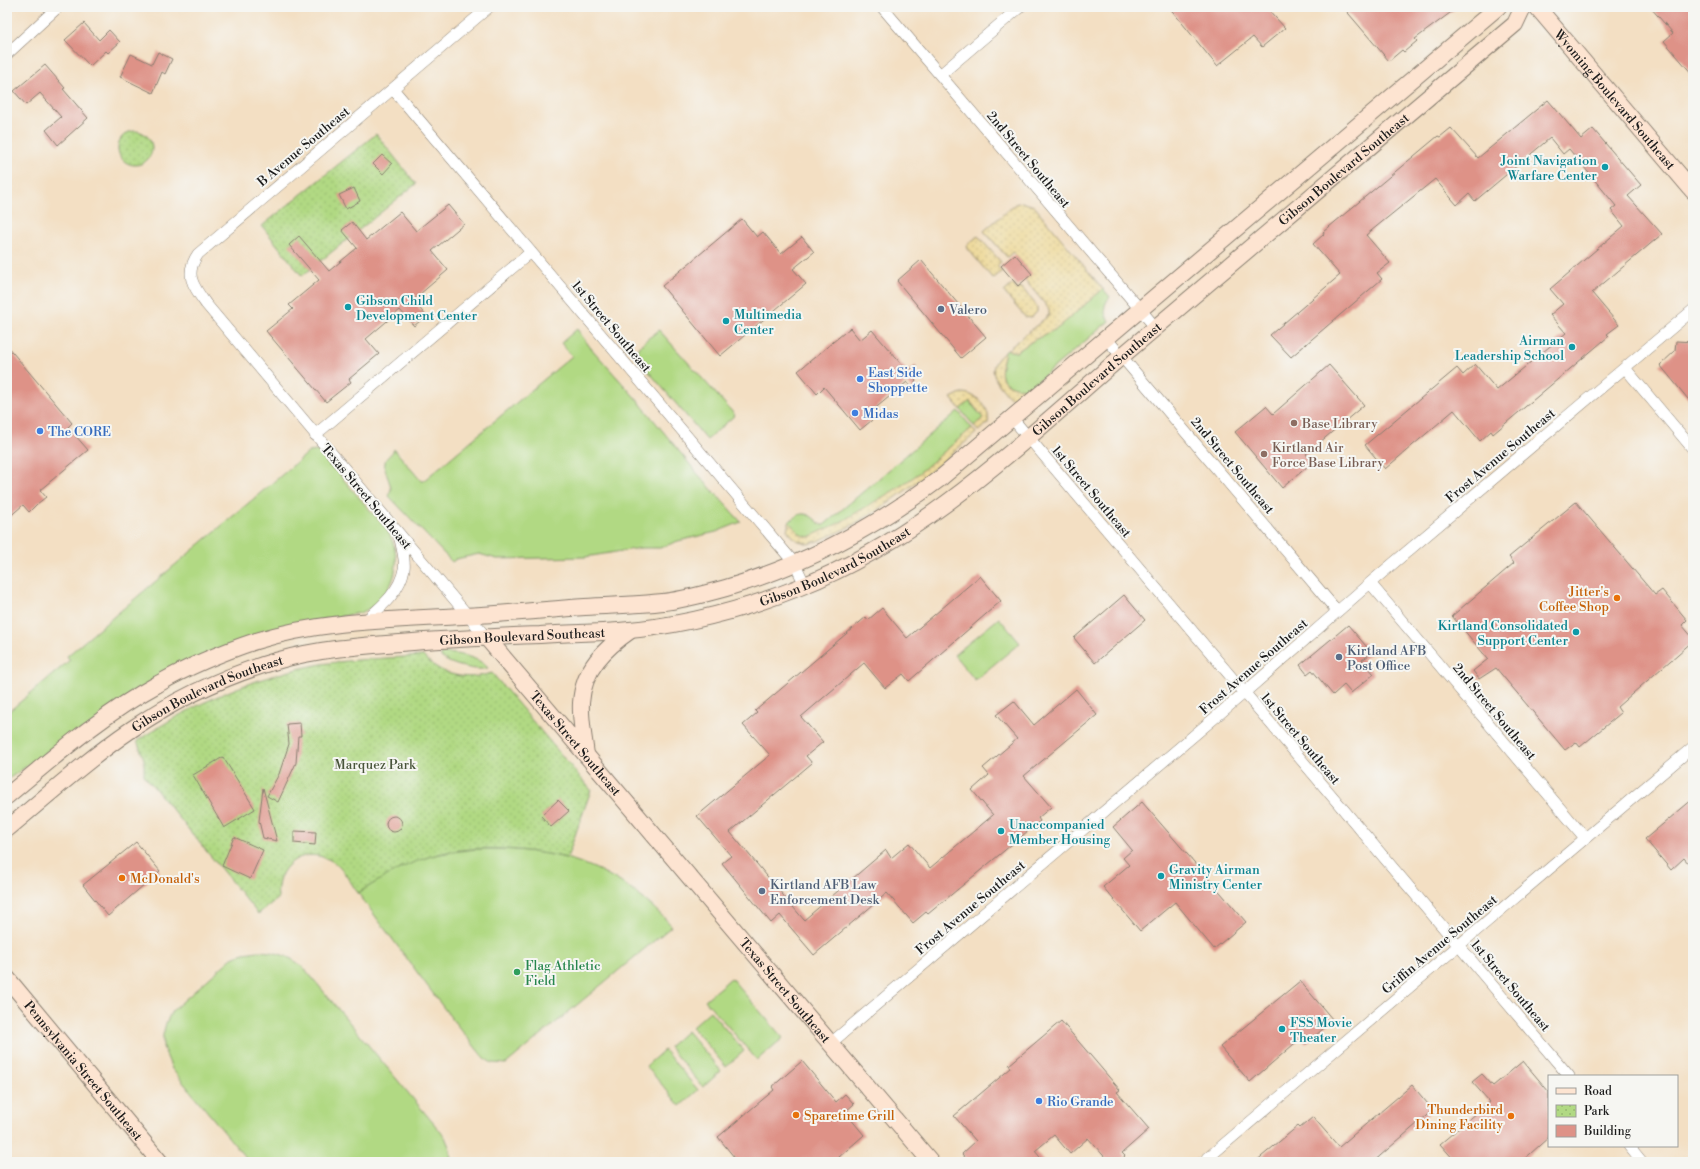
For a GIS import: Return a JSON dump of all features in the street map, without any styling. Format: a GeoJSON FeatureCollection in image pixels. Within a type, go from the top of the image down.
{"type":"FeatureCollection","features":[{"type":"Feature","properties":{"kind":"main road","name":"Gibson Boulevard Southeast"},"geometry":{"type":"LineString","coordinates":[[7,796],[76,739],[110,714],[158,684],[190,668],[265,639],[294,632],[348,623],[673,601],[749,581],[795,564],[872,525],[907,503],[1012,418],[1498,7]]}},
{"type":"Feature","properties":{"kind":"main road","name":"Gibson Boulevard Southeast"},"geometry":{"type":"LineString","coordinates":[[7,829],[130,730],[168,706],[203,688],[237,674],[278,660],[357,646],[486,637],[632,630],[666,625],[741,608],[805,585],[838,571],[874,552],[913,528],[1028,437],[1515,24],[1523,7]]}},
{"type":"Feature","properties":{"kind":"main road","name":"Wyoming Boulevard Southeast"},"geometry":{"type":"LineString","coordinates":[[1537,7],[1693,191]]}},
{"type":"Feature","properties":{"kind":"main road"},"geometry":{"type":"LineString","coordinates":[[586,755],[581,703],[586,679],[597,658],[618,639],[632,630]]}},
{"type":"Feature","properties":{"kind":"main road","name":"Texas Street Southeast"},"geometry":{"type":"LineString","coordinates":[[486,637],[931,1162]]}},
{"type":"Feature","properties":{"kind":"main road","name":"Pennsylvania Street Southeast"},"geometry":{"type":"LineString","coordinates":[[10,983],[160,1162]]}},
{"type":"Feature","properties":{"kind":"street"},"geometry":{"type":"LineString","coordinates":[[7,54],[58,7]]}},
{"type":"Feature","properties":{"kind":"street","name":"B Avenue Southeast"},"geometry":{"type":"LineString","coordinates":[[222,324],[206,304],[191,278],[193,262],[198,254],[489,7]]}},
{"type":"Feature","properties":{"kind":"street","name":"2nd Street Southeast"},"geometry":{"type":"LineString","coordinates":[[882,7],[1156,328]]}},
{"type":"Feature","properties":{"kind":"street"},"geometry":{"type":"LineString","coordinates":[[940,75],[1020,7]]}},
{"type":"Feature","properties":{"kind":"street","name":"1st Street Southeast"},"geometry":{"type":"LineString","coordinates":[[393,89],[795,564],[805,585]]}},
{"type":"Feature","properties":{"kind":"street"},"geometry":{"type":"LineString","coordinates":[[315,435],[531,252]]}},
{"type":"Feature","properties":{"kind":"street","name":"Frost Avenue Southeast"},"geometry":{"type":"LineString","coordinates":[[831,1043],[1244,693],[1337,611],[1693,310]]}},
{"type":"Feature","properties":{"kind":"street","name":"Texas Street Southeast"},"geometry":{"type":"LineString","coordinates":[[222,324],[486,637]]}},
{"type":"Feature","properties":{"kind":"street","name":"2nd Street Southeast"},"geometry":{"type":"LineString","coordinates":[[1106,338],[1337,611]]}},
{"type":"Feature","properties":{"kind":"street"},"geometry":{"type":"LineString","coordinates":[[1625,368],[1693,449]]}},
{"type":"Feature","properties":{"kind":"street","name":"1st Street Southeast"},"geometry":{"type":"LineString","coordinates":[[1012,418],[1568,1075]]}},
{"type":"Feature","properties":{"kind":"street"},"geometry":{"type":"LineString","coordinates":[[364,622],[396,591],[405,568],[399,535]]}},
{"type":"Feature","properties":{"kind":"street","name":"2nd Street Southeast"},"geometry":{"type":"LineString","coordinates":[[1370,583],[1585,838]]}},
{"type":"Feature","properties":{"kind":"street","name":"Griffin Avenue Southeast"},"geometry":{"type":"LineString","coordinates":[[1203,1162],[1693,747]]}},
{"type":"Feature","properties":{"kind":"street"},"geometry":{"type":"LineString","coordinates":[[1630,1147],[1642,1162]]}},
{"type":"Feature","properties":{"kind":"green space"},"geometry":{"type":"Polygon","coordinates":[[[132,131],[138,131],[142,132],[149,138],[152,148],[151,155],[145,162],[138,165],[132,165],[128,164],[121,158],[118,151],[118,145],[119,141],[125,134],[132,131]]]}},
{"type":"Feature","properties":{"kind":"green space"},"geometry":{"type":"Polygon","coordinates":[[[376,134],[416,184],[302,276],[262,226],[376,134]]]}},
{"type":"Feature","properties":{"kind":"green space"},"geometry":{"type":"Polygon","coordinates":[[[1103,289],[1110,297],[1105,305],[1106,314],[1109,321],[1027,390],[1011,385],[1003,379],[1002,368],[1005,352],[1007,350],[1016,352],[1034,340],[1058,328],[1103,289]]]}},
{"type":"Feature","properties":{"kind":"green space"},"geometry":{"type":"Polygon","coordinates":[[[577,329],[590,347],[639,402],[697,473],[741,522],[716,532],[678,541],[660,548],[641,548],[585,557],[497,559],[479,554],[456,559],[452,562],[388,495],[391,490],[385,469],[386,460],[394,449],[422,482],[572,356],[561,343],[577,329]]]}},
{"type":"Feature","properties":{"kind":"green space"},"geometry":{"type":"Polygon","coordinates":[[[659,330],[735,415],[707,440],[638,359],[638,350],[647,339],[659,330]]]}},
{"type":"Feature","properties":{"kind":"green space"},"geometry":{"type":"Polygon","coordinates":[[[969,401],[983,418],[974,426],[960,409],[969,401]]]}},
{"type":"Feature","properties":{"kind":"green space"},"geometry":{"type":"Polygon","coordinates":[[[958,411],[972,428],[918,474],[893,492],[840,524],[812,537],[805,537],[801,535],[789,522],[798,515],[805,514],[809,515],[821,525],[824,525],[958,411]]]}},
{"type":"Feature","properties":{"kind":"green space"},"geometry":{"type":"Polygon","coordinates":[[[317,451],[322,454],[382,524],[392,540],[396,562],[395,573],[386,593],[379,601],[360,613],[285,626],[68,737],[7,780],[7,713],[70,660],[67,656],[309,452],[317,451]]]}},
{"type":"Feature","properties":{"kind":"green space"},"geometry":{"type":"Polygon","coordinates":[[[999,618],[1020,643],[975,680],[954,655],[999,618]]]}},
{"type":"Feature","properties":{"kind":"green space"},"geometry":{"type":"Polygon","coordinates":[[[443,653],[474,658],[488,668],[478,669],[450,663],[441,657],[441,654],[443,653]]]}},
{"type":"Feature","properties":{"kind":"green space","name":"Marquez Park"},"geometry":{"type":"Polygon","coordinates":[[[423,656],[438,668],[455,675],[473,677],[492,673],[591,790],[567,858],[512,849],[493,848],[437,854],[412,863],[358,893],[338,866],[330,860],[319,856],[309,855],[292,862],[285,869],[280,877],[278,898],[258,914],[144,775],[144,759],[137,741],[203,703],[273,676],[297,669],[335,662],[423,656]]]}},
{"type":"Feature","properties":{"kind":"green space","name":"Flag Athletic Field"},"geometry":{"type":"Polygon","coordinates":[[[507,849],[534,852],[560,857],[584,864],[607,874],[629,888],[672,926],[506,1064],[492,1063],[484,1058],[452,1019],[358,893],[389,874],[413,862],[456,851],[507,849]]]}},
{"type":"Feature","properties":{"kind":"green space"},"geometry":{"type":"Polygon","coordinates":[[[258,951],[271,952],[288,957],[304,968],[445,1137],[450,1149],[451,1162],[249,1162],[172,1069],[163,1047],[163,1035],[166,1023],[172,1011],[181,1003],[232,958],[244,953],[258,951]]]}},
{"type":"Feature","properties":{"kind":"green space"},"geometry":{"type":"Polygon","coordinates":[[[731,978],[783,1038],[757,1060],[705,1000],[731,978]]]}},
{"type":"Feature","properties":{"kind":"green space"},"geometry":{"type":"Polygon","coordinates":[[[710,1011],[744,1051],[726,1067],[692,1027],[710,1011]]]}},
{"type":"Feature","properties":{"kind":"green space"},"geometry":{"type":"Polygon","coordinates":[[[687,1031],[721,1071],[703,1087],[669,1047],[687,1031]]]}},
{"type":"Feature","properties":{"kind":"green space"},"geometry":{"type":"Polygon","coordinates":[[[664,1050],[698,1090],[680,1106],[646,1066],[664,1050]]]}},
{"type":"Feature","properties":{"kind":"sand"},"geometry":{"type":"Polygon","coordinates":[[[1022,202],[1034,206],[1103,289],[1058,328],[1034,340],[1016,352],[1007,350],[1049,315],[1049,309],[1025,280],[1031,274],[1013,252],[1007,257],[984,231],[1015,204],[1022,202]]]}},
{"type":"Feature","properties":{"kind":"sand"},"geometry":{"type":"Polygon","coordinates":[[[978,236],[1001,262],[997,266],[1002,271],[993,279],[968,249],[967,245],[978,236]]]}},
{"type":"Feature","properties":{"kind":"sand"},"geometry":{"type":"Polygon","coordinates":[[[1013,284],[1017,290],[1021,287],[1037,306],[1037,312],[1031,318],[1025,317],[1004,292],[1013,284]]]}},
{"type":"Feature","properties":{"kind":"sand"},"geometry":{"type":"Polygon","coordinates":[[[1005,352],[1002,368],[1003,379],[1011,385],[1027,390],[1016,399],[1008,395],[1000,386],[993,371],[996,361],[1005,352]]]}},
{"type":"Feature","properties":{"kind":"sand"},"geometry":{"type":"Polygon","coordinates":[[[961,393],[972,395],[985,406],[988,423],[978,431],[974,426],[983,418],[970,401],[960,409],[951,398],[961,393]]]}},
{"type":"Feature","properties":{"kind":"sand"},"geometry":{"type":"Polygon","coordinates":[[[972,428],[976,433],[938,465],[876,511],[854,524],[809,544],[796,540],[787,530],[789,522],[801,535],[809,537],[839,523],[918,474],[972,428]]]}},
{"type":"Feature","properties":{"kind":"building"},"geometry":{"type":"Polygon","coordinates":[[[1169,7],[1266,7],[1285,28],[1262,47],[1253,37],[1217,66],[1169,7]]]}},
{"type":"Feature","properties":{"kind":"building"},"geometry":{"type":"Polygon","coordinates":[[[1343,7],[1458,7],[1415,39],[1417,41],[1404,52],[1402,50],[1389,61],[1343,7]]]}},
{"type":"Feature","properties":{"kind":"building"},"geometry":{"type":"Polygon","coordinates":[[[1650,7],[1693,7],[1693,75],[1664,41],[1673,33],[1650,7]]]}},
{"type":"Feature","properties":{"kind":"building"},"geometry":{"type":"Polygon","coordinates":[[[84,23],[99,40],[109,30],[120,42],[108,53],[106,51],[90,66],[65,40],[84,23]]]}},
{"type":"Feature","properties":{"kind":"building"},"geometry":{"type":"Polygon","coordinates":[[[158,52],[172,59],[165,74],[162,72],[153,93],[120,77],[131,54],[152,64],[158,52]]]}},
{"type":"Feature","properties":{"kind":"building"},"geometry":{"type":"Polygon","coordinates":[[[45,65],[88,118],[58,145],[46,130],[61,117],[40,93],[26,105],[14,91],[45,65]]]}},
{"type":"Feature","properties":{"kind":"building"},"geometry":{"type":"Polygon","coordinates":[[[1548,100],[1581,139],[1593,129],[1641,185],[1628,196],[1662,234],[1592,293],[1619,325],[1607,334],[1609,336],[1493,434],[1491,431],[1480,441],[1454,410],[1385,469],[1365,445],[1457,368],[1463,375],[1475,364],[1497,390],[1566,333],[1550,315],[1563,304],[1550,289],[1624,226],[1611,210],[1616,206],[1569,149],[1563,154],[1550,138],[1475,201],[1469,194],[1457,205],[1435,179],[1366,235],[1390,263],[1377,273],[1382,279],[1291,357],[1270,335],[1340,275],[1313,244],[1324,234],[1323,232],[1438,136],[1440,137],[1451,128],[1478,158],[1548,100]]]}},
{"type":"Feature","properties":{"kind":"building"},"geometry":{"type":"Polygon","coordinates":[[[382,155],[392,164],[383,174],[373,164],[382,155]]]}},
{"type":"Feature","properties":{"kind":"building"},"geometry":{"type":"Polygon","coordinates":[[[354,188],[360,201],[346,209],[339,195],[354,188]]]}},
{"type":"Feature","properties":{"kind":"building","name":"Gibson Child Development Center"},"geometry":{"type":"Polygon","coordinates":[[[448,205],[464,224],[432,251],[448,270],[413,300],[426,316],[414,326],[400,310],[366,339],[379,354],[349,379],[351,382],[326,402],[266,331],[293,309],[289,305],[319,280],[289,245],[299,236],[329,271],[357,248],[342,230],[352,222],[366,240],[400,212],[416,231],[448,205]]]}},
{"type":"Feature","properties":{"kind":"building","name":"Multimedia Center"},"geometry":{"type":"Polygon","coordinates":[[[742,219],[757,237],[763,232],[781,254],[802,237],[814,252],[793,269],[806,284],[720,356],[662,286],[742,219]]]}},
{"type":"Feature","properties":{"kind":"building"},"geometry":{"type":"Polygon","coordinates":[[[1015,254],[1032,274],[1018,286],[1001,266],[1015,254]]]}},
{"type":"Feature","properties":{"kind":"building","name":"Valero"},"geometry":{"type":"Polygon","coordinates":[[[921,260],[986,337],[961,358],[897,281],[921,260]]]}},
{"type":"Feature","properties":{"kind":"building","name":"East Side Shoppette"},"geometry":{"type":"Polygon","coordinates":[[[850,328],[860,340],[872,330],[908,372],[916,365],[915,392],[907,382],[872,411],[877,416],[860,430],[824,387],[817,394],[798,371],[850,328]]]}},
{"type":"Feature","properties":{"kind":"building"},"geometry":{"type":"Polygon","coordinates":[[[1676,341],[1693,342],[1693,405],[1660,365],[1675,351],[1676,341]]]}},
{"type":"Feature","properties":{"kind":"building","name":"The CORE"},"geometry":{"type":"Polygon","coordinates":[[[7,346],[72,423],[68,427],[88,450],[40,490],[46,497],[29,512],[23,505],[7,519],[7,346]]]}},
{"type":"Feature","properties":{"kind":"building","name":"Base Library"},"geometry":{"type":"Polygon","coordinates":[[[1329,365],[1364,405],[1306,454],[1313,462],[1282,488],[1235,432],[1266,406],[1273,414],[1329,365]]]}},
{"type":"Feature","properties":{"kind":"building","name":"Kirtland Consolidated Support Center"},"geometry":{"type":"Polygon","coordinates":[[[1576,502],[1655,595],[1662,590],[1687,620],[1682,625],[1693,638],[1693,641],[1617,707],[1621,713],[1580,747],[1576,742],[1565,750],[1496,668],[1479,679],[1473,671],[1488,659],[1452,616],[1514,563],[1509,557],[1576,502]]]}},
{"type":"Feature","properties":{"kind":"building"},"geometry":{"type":"Polygon","coordinates":[[[980,576],[1001,601],[909,681],[903,674],[885,688],[864,663],[801,717],[823,742],[806,756],[812,763],[730,832],[804,920],[886,850],[891,858],[909,843],[930,868],[993,815],[972,790],[989,775],[983,768],[1017,739],[996,715],[1014,701],[1034,725],[1076,689],[1097,715],[1024,776],[1051,807],[1038,818],[1040,821],[928,914],[926,912],[913,923],[887,893],[814,955],[780,915],[771,923],[722,863],[731,856],[697,816],[770,755],[743,725],[757,713],[755,711],[866,617],[868,620],[882,608],[907,638],[980,576]]]}},
{"type":"Feature","properties":{"kind":"building"},"geometry":{"type":"Polygon","coordinates":[[[1124,595],[1145,620],[1095,663],[1074,638],[1124,595]]]}},
{"type":"Feature","properties":{"kind":"building","name":"Kirtland AFB Post Office"},"geometry":{"type":"Polygon","coordinates":[[[1348,625],[1372,653],[1362,660],[1374,674],[1351,693],[1344,685],[1333,695],[1312,670],[1307,674],[1300,665],[1348,625]]]}},
{"type":"Feature","properties":{"kind":"building"},"geometry":{"type":"Polygon","coordinates":[[[300,723],[301,736],[298,736],[296,763],[278,802],[267,796],[279,774],[289,744],[287,724],[300,723]]]}},
{"type":"Feature","properties":{"kind":"building"},"geometry":{"type":"Polygon","coordinates":[[[223,757],[255,809],[224,828],[193,775],[223,757]]]}},
{"type":"Feature","properties":{"kind":"building"},"geometry":{"type":"Polygon","coordinates":[[[263,788],[277,841],[263,838],[259,821],[263,788]]]}},
{"type":"Feature","properties":{"kind":"building"},"geometry":{"type":"Polygon","coordinates":[[[1693,799],[1693,869],[1684,858],[1671,870],[1645,839],[1693,799]]]}},
{"type":"Feature","properties":{"kind":"building"},"geometry":{"type":"Polygon","coordinates":[[[558,800],[569,811],[551,827],[541,816],[558,800]]]}},
{"type":"Feature","properties":{"kind":"building","name":"Gravity Airman Ministry Center"},"geometry":{"type":"Polygon","coordinates":[[[1142,802],[1246,922],[1214,949],[1175,902],[1140,931],[1103,887],[1129,865],[1123,858],[1132,850],[1113,827],[1142,802]]]}},
{"type":"Feature","properties":{"kind":"building"},"geometry":{"type":"Polygon","coordinates":[[[391,816],[397,816],[402,821],[400,830],[397,832],[391,832],[386,827],[386,821],[391,816]]]}},
{"type":"Feature","properties":{"kind":"building"},"geometry":{"type":"Polygon","coordinates":[[[294,831],[316,832],[315,845],[294,843],[294,831]]]}},
{"type":"Feature","properties":{"kind":"building"},"geometry":{"type":"Polygon","coordinates":[[[234,837],[263,850],[250,879],[222,866],[234,837]]]}},
{"type":"Feature","properties":{"kind":"building","name":"McDonald's"},"geometry":{"type":"Polygon","coordinates":[[[136,842],[160,871],[108,916],[83,885],[136,842]]]}},
{"type":"Feature","properties":{"kind":"building","name":"FSS Movie Theater"},"geometry":{"type":"Polygon","coordinates":[[[1300,981],[1333,1020],[1306,1044],[1301,1038],[1250,1082],[1220,1047],[1300,981]]]}},
{"type":"Feature","properties":{"kind":"building","name":"Rio Grande"},"geometry":{"type":"Polygon","coordinates":[[[1061,1021],[1120,1090],[1117,1092],[1149,1129],[1122,1153],[1125,1156],[1119,1162],[1109,1162],[1088,1138],[1070,1154],[1054,1135],[1035,1151],[1044,1162],[969,1162],[962,1154],[976,1141],[954,1116],[1011,1068],[1009,1065],[1061,1021]]]}},
{"type":"Feature","properties":{"kind":"building"},"geometry":{"type":"Polygon","coordinates":[[[802,1061],[836,1102],[845,1094],[854,1104],[845,1112],[864,1135],[839,1157],[843,1162],[738,1162],[718,1137],[774,1090],[772,1087],[802,1061]]]}},
{"type":"Feature","properties":{"kind":"building","name":"Thunderbird Dining Facility"},"geometry":{"type":"Polygon","coordinates":[[[1523,1061],[1548,1091],[1548,1138],[1521,1162],[1456,1162],[1440,1144],[1490,1102],[1472,1082],[1482,1074],[1493,1086],[1523,1061]]]}},
{"type":"Feature","properties":{"kind":"building"},"geometry":{"type":"Polygon","coordinates":[[[1412,1085],[1433,1110],[1373,1162],[1255,1162],[1298,1126],[1300,1128],[1313,1117],[1339,1147],[1412,1085]]]}},
{"type":"Feature","properties":{"kind":"place","name":"Joint Navigation Warfare Center"},"geometry":{"type":"Point","coordinates":[1605,167]}},
{"type":"Feature","properties":{"kind":"place","name":"Gibson Child Development Center"},"geometry":{"type":"Point","coordinates":[348,307]}},
{"type":"Feature","properties":{"kind":"place","name":"Valero"},"geometry":{"type":"Point","coordinates":[941,309]}},
{"type":"Feature","properties":{"kind":"place","name":"Multimedia Center"},"geometry":{"type":"Point","coordinates":[726,321]}},
{"type":"Feature","properties":{"kind":"place","name":"Airman Leadership School"},"geometry":{"type":"Point","coordinates":[1572,347]}},
{"type":"Feature","properties":{"kind":"place","name":"East Side Shoppette"},"geometry":{"type":"Point","coordinates":[860,379]}},
{"type":"Feature","properties":{"kind":"place","name":"Midas"},"geometry":{"type":"Point","coordinates":[855,413]}},
{"type":"Feature","properties":{"kind":"place","name":"Base Library"},"geometry":{"type":"Point","coordinates":[1294,423]}},
{"type":"Feature","properties":{"kind":"place","name":"The CORE"},"geometry":{"type":"Point","coordinates":[40,431]}},
{"type":"Feature","properties":{"kind":"place","name":"Kirtland Air Force Base Library"},"geometry":{"type":"Point","coordinates":[1264,454]}},
{"type":"Feature","properties":{"kind":"place","name":"Jitter's Coffee Shop"},"geometry":{"type":"Point","coordinates":[1617,598]}},
{"type":"Feature","properties":{"kind":"place","name":"Kirtland Consolidated Support Center"},"geometry":{"type":"Point","coordinates":[1576,632]}},
{"type":"Feature","properties":{"kind":"place","name":"Kirtland AFB Post Office"},"geometry":{"type":"Point","coordinates":[1339,657]}},
{"type":"Feature","properties":{"kind":"place","name":"Unaccompanied Member Housing"},"geometry":{"type":"Point","coordinates":[1001,831]}},
{"type":"Feature","properties":{"kind":"place","name":"Gravity Airman Ministry Center"},"geometry":{"type":"Point","coordinates":[1161,876]}},
{"type":"Feature","properties":{"kind":"place","name":"McDonald's"},"geometry":{"type":"Point","coordinates":[122,878]}},
{"type":"Feature","properties":{"kind":"place","name":"Kirtland AFB Law Enforcement Desk"},"geometry":{"type":"Point","coordinates":[762,891]}},
{"type":"Feature","properties":{"kind":"place","name":"Flag Athletic Field"},"geometry":{"type":"Point","coordinates":[517,972]}},
{"type":"Feature","properties":{"kind":"place","name":"FSS Movie Theater"},"geometry":{"type":"Point","coordinates":[1282,1029]}},
{"type":"Feature","properties":{"kind":"place","name":"Rio Grande"},"geometry":{"type":"Point","coordinates":[1039,1101]}},
{"type":"Feature","properties":{"kind":"place","name":"Sparetime Grill"},"geometry":{"type":"Point","coordinates":[796,1115]}},
{"type":"Feature","properties":{"kind":"place","name":"Thunderbird Dining Facility"},"geometry":{"type":"Point","coordinates":[1511,1116]}}]}
